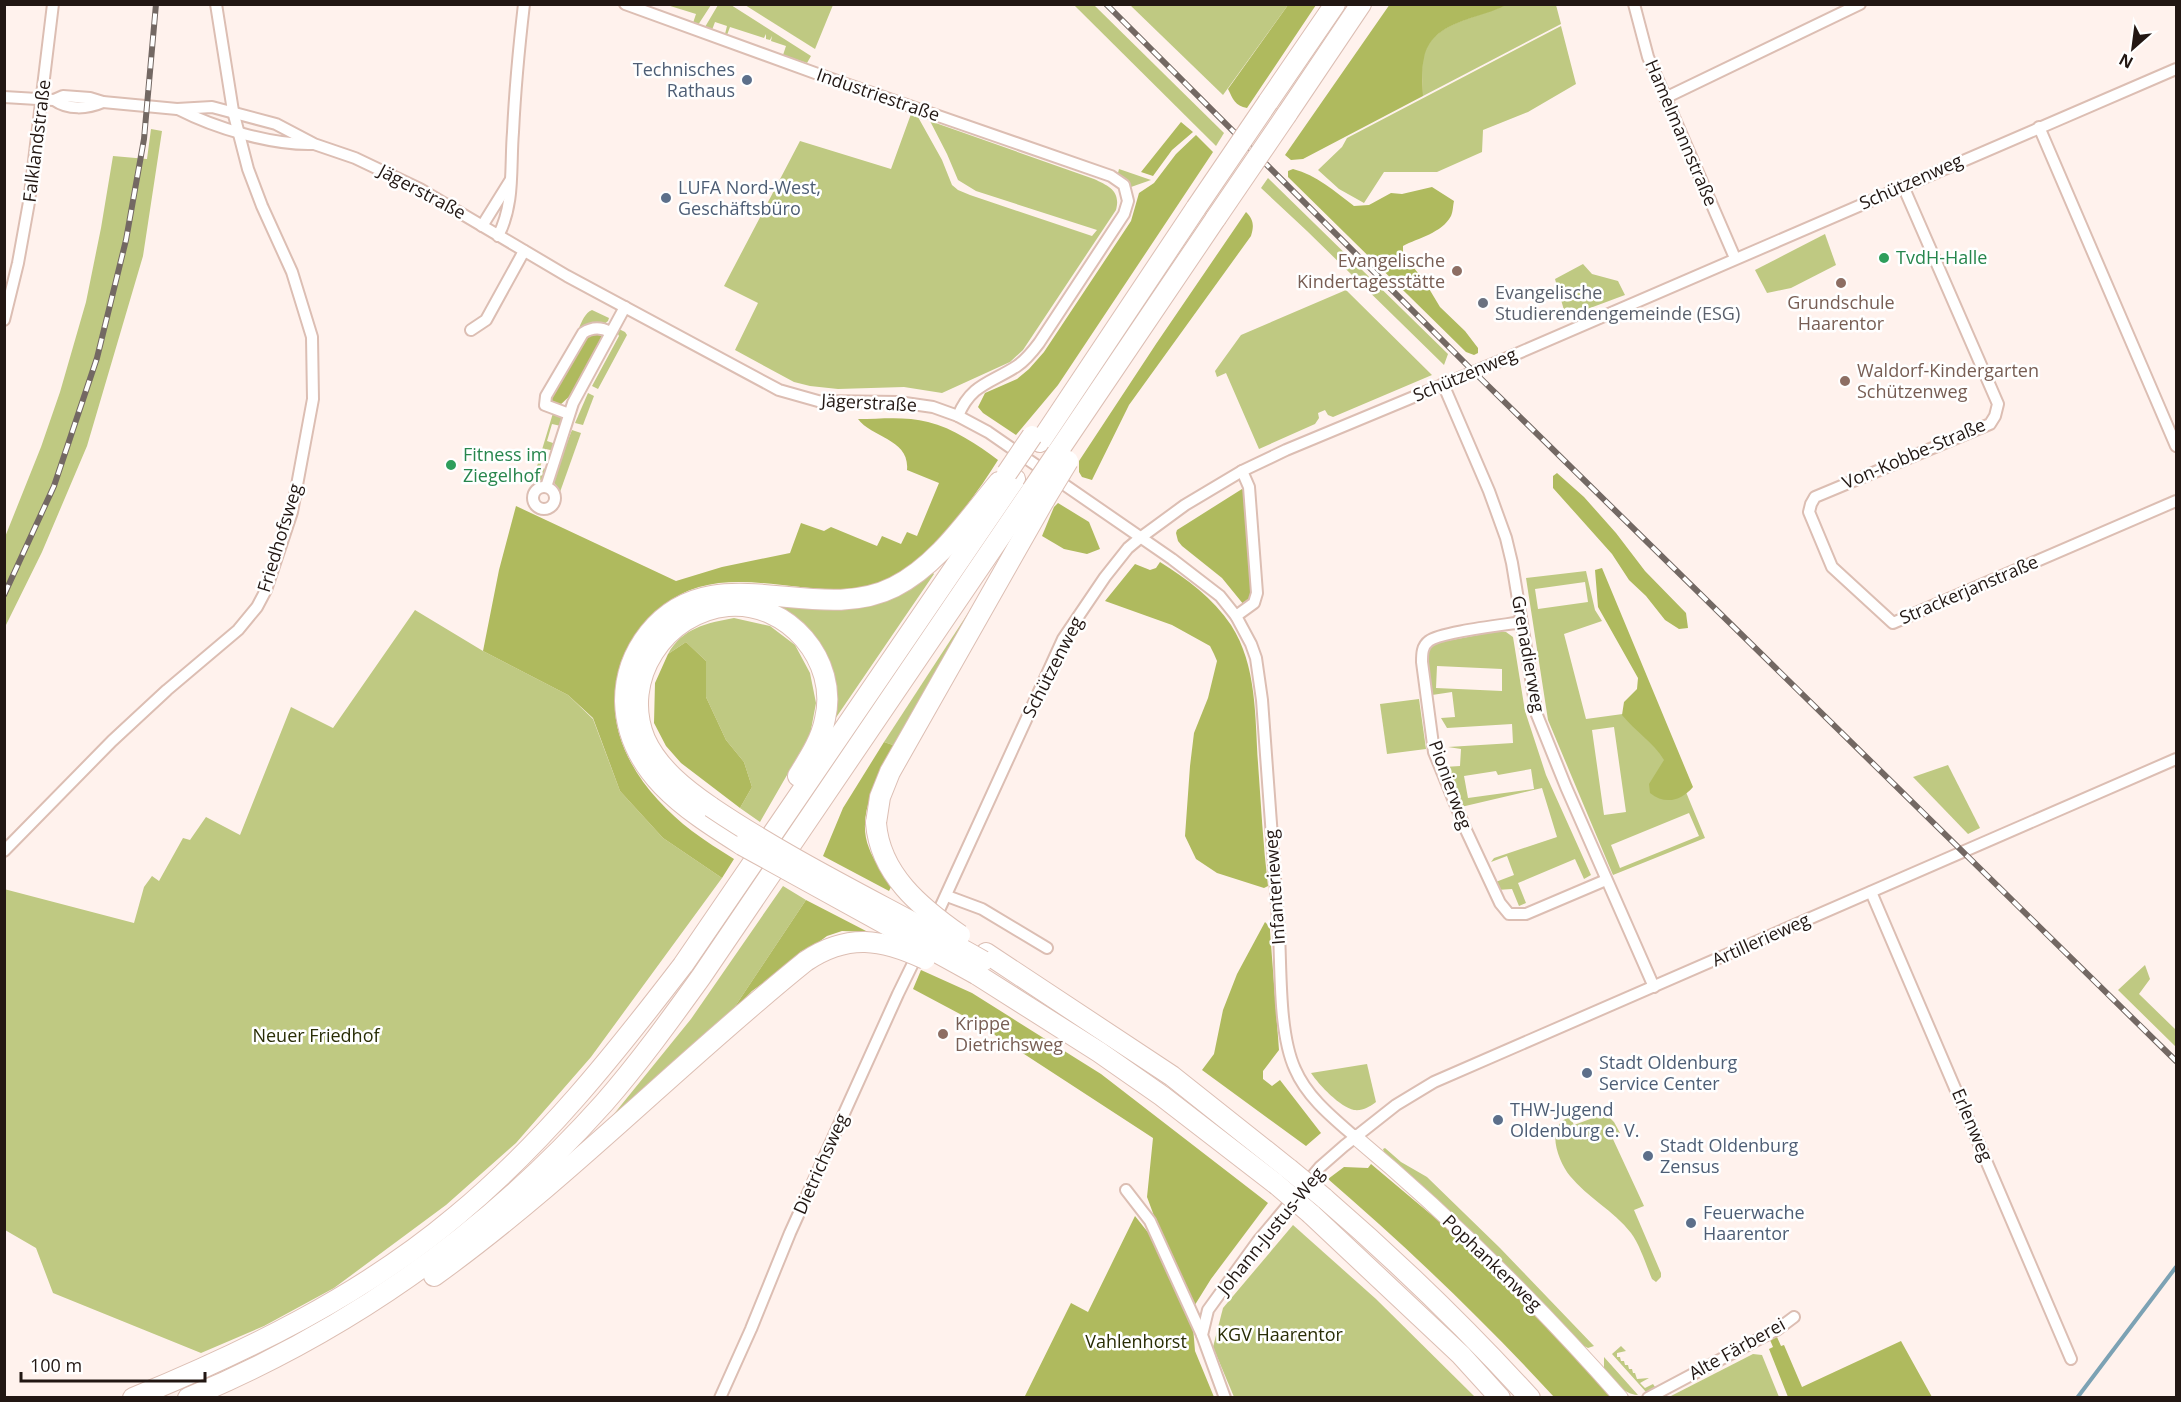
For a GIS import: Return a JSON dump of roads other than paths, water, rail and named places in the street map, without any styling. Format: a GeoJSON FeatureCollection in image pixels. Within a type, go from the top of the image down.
{"type":"FeatureCollection","features":[{"type":"Feature","properties":{"kind":"highway"},"geometry":{"type":"LineString","coordinates":[[133,1398],[251,1346],[322,1308],[390,1267],[456,1217],[534,1144],[594,1079],[683,964],[774,832],[1036,439],[1054,421],[1335,4]]}},
{"type":"Feature","properties":{"kind":"highway"},"geometry":{"type":"LineString","coordinates":[[188,1398],[265,1362],[349,1318],[423,1268],[507,1199],[558,1152],[604,1102],[701,977],[1063,457],[1113,392],[1121,360],[1361,4]]}},
{"type":"Feature","properties":{"kind":"highway"},"geometry":{"type":"LineString","coordinates":[[979,967],[926,928],[706,813],[665,788],[648,770],[637,753],[629,735],[626,705],[628,675],[643,642],[654,627],[679,607],[712,594],[739,593],[852,600],[877,594],[894,587],[914,574],[941,552],[1011,476]]}},
{"type":"Feature","properties":{"kind":"highway"},"geometry":{"type":"LineString","coordinates":[[1039,494],[890,772],[880,797],[876,823],[882,853],[902,885],[930,912],[979,967],[1012,998],[1099,1052],[1162,1096],[1276,1185],[1311,1214],[1461,1355],[1500,1398]]}},
{"type":"Feature","properties":{"kind":"highway"},"geometry":{"type":"LineString","coordinates":[[706,813],[659,760],[646,740],[640,722],[639,688],[649,658],[658,644],[679,623],[711,609],[730,606],[750,608],[768,613],[786,622],[801,634],[816,653],[824,675],[828,698],[819,739],[781,804],[774,832]]}},
{"type":"Feature","properties":{"kind":"highway"},"geometry":{"type":"LineString","coordinates":[[349,1318],[396,1300],[435,1276],[482,1240],[542,1191],[766,993],[806,961],[831,948],[853,942],[878,942],[979,967],[1066,1007],[1195,1093],[1390,1255],[1481,1344],[1530,1398]]}},
{"type":"Feature","properties":{"kind":"street","name":"Falklandstraße"},"geometry":{"type":"LineString","coordinates":[[4,320],[10,275],[29,202],[53,4]]}},
{"type":"Feature","properties":{"kind":"street","name":"Friedhofsweg"},"geometry":{"type":"LineString","coordinates":[[4,851],[112,741],[167,690],[238,630],[257,607],[266,590],[292,512],[313,399],[312,337],[292,272],[253,184],[233,111],[216,4]]}},
{"type":"Feature","properties":{"kind":"street"},"geometry":{"type":"LineString","coordinates":[[498,236],[509,211],[516,83],[524,4]]}},
{"type":"Feature","properties":{"kind":"street","name":"Industriestraße"},"geometry":{"type":"LineString","coordinates":[[625,4],[835,81],[1111,176],[1120,182],[1126,190],[1128,201],[1124,214],[1039,343],[1016,367],[975,389],[963,403],[958,416]]}},
{"type":"Feature","properties":{"kind":"street","name":"Hamelmannstraße"},"geometry":{"type":"LineString","coordinates":[[1634,4],[1648,57],[1735,258]]}},
{"type":"Feature","properties":{"kind":"street"},"geometry":{"type":"LineString","coordinates":[[1665,98],[1860,4]]}},
{"type":"Feature","properties":{"kind":"street","name":"Schützenweg"},"geometry":{"type":"LineString","coordinates":[[928,934],[1063,639],[1105,577],[1140,538],[1185,505],[1242,471],[2176,69]]}},
{"type":"Feature","properties":{"kind":"street"},"geometry":{"type":"LineString","coordinates":[[4,97],[54,100],[62,106],[89,108],[102,102],[177,109]]}},
{"type":"Feature","properties":{"kind":"street","name":"Jägerstraße"},"geometry":{"type":"LineString","coordinates":[[177,109],[204,106],[233,111],[276,124],[314,144],[386,171],[625,307],[791,395],[832,403],[914,403],[958,416],[994,437],[1140,538]]}},
{"type":"Feature","properties":{"kind":"street","name":"Jägerstraße"},"geometry":{"type":"LineString","coordinates":[[177,109],[203,121],[266,139],[296,144],[314,144]]}},
{"type":"Feature","properties":{"kind":"street"},"geometry":{"type":"LineString","coordinates":[[2039,127],[2176,446]]}},
{"type":"Feature","properties":{"kind":"street"},"geometry":{"type":"LineString","coordinates":[[482,226],[510,180]]}},
{"type":"Feature","properties":{"kind":"street","name":"Von-Kobbe-Straße"},"geometry":{"type":"LineString","coordinates":[[1809,512],[1810,504],[1815,497],[1990,424],[1995,416],[1998,404],[1903,186]]}},
{"type":"Feature","properties":{"kind":"street"},"geometry":{"type":"LineString","coordinates":[[471,330],[486,320],[524,251]]}},
{"type":"Feature","properties":{"kind":"street"},"geometry":{"type":"LineString","coordinates":[[546,487],[569,414],[625,307]]}},
{"type":"Feature","properties":{"kind":"street"},"geometry":{"type":"LineString","coordinates":[[569,414],[548,406],[544,401],[546,396],[583,333],[597,328],[610,332]]}},
{"type":"Feature","properties":{"kind":"street","name":"Grenadierweg"},"geometry":{"type":"LineString","coordinates":[[1443,384],[1489,491],[1506,538],[1537,715],[1606,880],[1654,987]]}},
{"type":"Feature","properties":{"kind":"street"},"geometry":{"type":"LineString","coordinates":[[1236,616],[1254,603],[1257,593],[1249,487],[1242,471]]}},
{"type":"Feature","properties":{"kind":"street","name":"Strackerjanstraße"},"geometry":{"type":"LineString","coordinates":[[1809,512],[1832,567],[1893,623],[2176,501]]}},
{"type":"Feature","properties":{"kind":"street","name":"Infanterieweg"},"geometry":{"type":"LineString","coordinates":[[1140,538],[1209,586],[1236,616],[1251,644],[1260,680],[1287,1046],[1296,1071],[1309,1094],[1355,1137]]}},
{"type":"Feature","properties":{"kind":"street","name":"Pionierweg"},"geometry":{"type":"LineString","coordinates":[[1522,622],[1440,636],[1426,643],[1422,649],[1422,662],[1434,752],[1465,828],[1500,903],[1509,914],[1526,914],[1606,880]]}},
{"type":"Feature","properties":{"kind":"street","name":"Artillerieweg"},"geometry":{"type":"LineString","coordinates":[[1355,1137],[1422,1088],[2176,759]]}},
{"type":"Feature","properties":{"kind":"street","name":"Erlenweg"},"geometry":{"type":"LineString","coordinates":[[1871,892],[2056,1319],[2071,1359]]}},
{"type":"Feature","properties":{"kind":"street"},"geometry":{"type":"LineString","coordinates":[[946,896],[982,909],[1047,948]]}},
{"type":"Feature","properties":{"kind":"street","name":"Dietrichsweg"},"geometry":{"type":"LineString","coordinates":[[720,1398],[867,1061],[928,934]]}},
{"type":"Feature","properties":{"kind":"street","name":"Johann-Justus-Weg"},"geometry":{"type":"LineString","coordinates":[[1202,1335],[1208,1310],[1258,1241],[1320,1167],[1355,1137]]}},
{"type":"Feature","properties":{"kind":"street","name":"Pophankenweg"},"geometry":{"type":"LineString","coordinates":[[1355,1137],[1464,1233],[1551,1320],[1621,1398]]}},
{"type":"Feature","properties":{"kind":"street"},"geometry":{"type":"LineString","coordinates":[[1126,1190],[1150,1221],[1202,1335],[1225,1398]]}},
{"type":"Feature","properties":{"kind":"street","name":"Alte Färberei"},"geometry":{"type":"LineString","coordinates":[[1648,1398],[1778,1329],[1794,1317]]}},
{"type":"Feature","properties":{"kind":"waterway"},"geometry":{"type":"LineString","coordinates":[[2077,1398],[2176,1267]]}},
{"type":"Feature","properties":{"kind":"railway"},"geometry":{"type":"LineString","coordinates":[[4,595],[54,486],[97,358],[126,240],[144,139],[156,4]]}},
{"type":"Feature","properties":{"kind":"railway"},"geometry":{"type":"LineString","coordinates":[[1106,4],[1473,371],[2176,1061]]}},
{"type":"Feature","properties":{"kind":"place","name":"Technisches Rathaus"},"geometry":{"type":"Point","coordinates":[747,80]}},
{"type":"Feature","properties":{"kind":"place","name":"LUFA Nord-West, Geschäftsbüro"},"geometry":{"type":"Point","coordinates":[666,198]}},
{"type":"Feature","properties":{"kind":"place","name":"TvdH-Halle"},"geometry":{"type":"Point","coordinates":[1884,258]}},
{"type":"Feature","properties":{"kind":"place","name":"Evangelische Kindertagesstätte"},"geometry":{"type":"Point","coordinates":[1457,271]}},
{"type":"Feature","properties":{"kind":"place","name":"Grundschule Haarentor"},"geometry":{"type":"Point","coordinates":[1841,283]}},
{"type":"Feature","properties":{"kind":"place","name":"Evangelische Studierendengemeinde (ESG)"},"geometry":{"type":"Point","coordinates":[1483,303]}},
{"type":"Feature","properties":{"kind":"place","name":"Waldorf-Kindergarten Schützenweg"},"geometry":{"type":"Point","coordinates":[1845,381]}},
{"type":"Feature","properties":{"kind":"place","name":"Fitness im Ziegelhof"},"geometry":{"type":"Point","coordinates":[451,465]}},
{"type":"Feature","properties":{"kind":"place","name":"Krippe Dietrichsweg"},"geometry":{"type":"Point","coordinates":[943,1034]}},
{"type":"Feature","properties":{"kind":"place","name":"Stadt Oldenburg Service Center"},"geometry":{"type":"Point","coordinates":[1587,1073]}},
{"type":"Feature","properties":{"kind":"place","name":"THW-Jugend Oldenburg e. V."},"geometry":{"type":"Point","coordinates":[1498,1120]}},
{"type":"Feature","properties":{"kind":"place","name":"Stadt Oldenburg Zensus"},"geometry":{"type":"Point","coordinates":[1648,1156]}},
{"type":"Feature","properties":{"kind":"place","name":"Feuerwache Haarentor"},"geometry":{"type":"Point","coordinates":[1691,1223]}},
{"type":"Feature","properties":{"kind":"park label","name":"Neuer Friedhof"},"geometry":{"type":"Point","coordinates":[316,1036]}},
{"type":"Feature","properties":{"kind":"park label","name":"KGV Haarentor"},"geometry":{"type":"Point","coordinates":[1280,1335]}},
{"type":"Feature","properties":{"kind":"park label","name":"Vahlenhorst"},"geometry":{"type":"Point","coordinates":[1136,1342]}}]}
